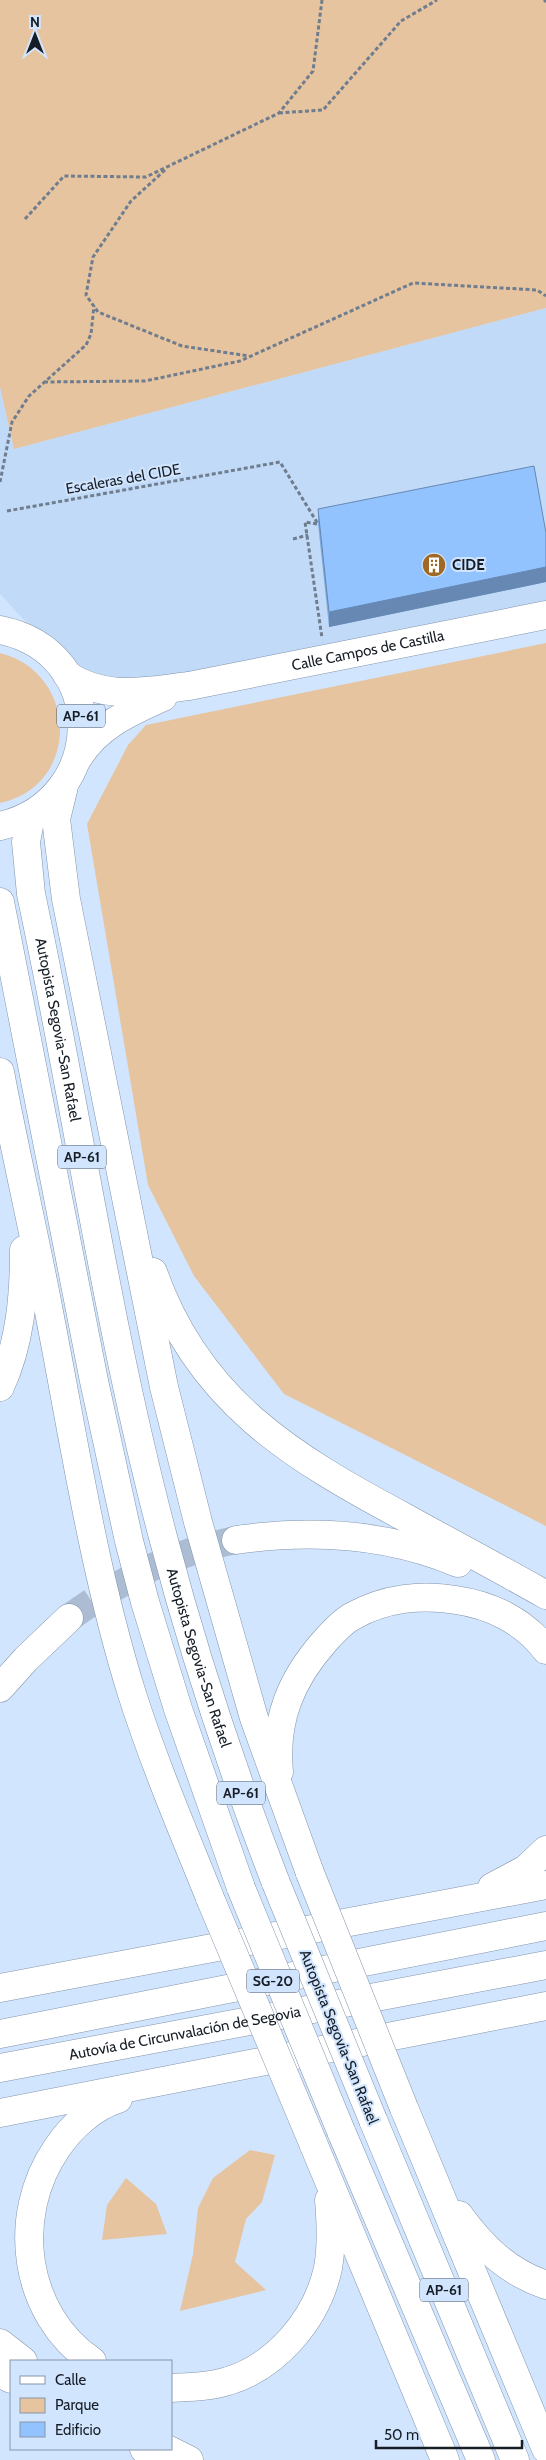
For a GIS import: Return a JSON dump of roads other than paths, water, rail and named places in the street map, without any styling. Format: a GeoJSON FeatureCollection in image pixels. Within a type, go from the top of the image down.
{"type":"FeatureCollection","features":[{"type":"Feature","properties":{"kind":"main road"},"geometry":{"type":"LineString","coordinates":[[0,612],[12,634]]}},
{"type":"Feature","properties":{"kind":"main road","name":"Calle Campos de Castilla"},"geometry":{"type":"LineString","coordinates":[[67,675],[90,688],[111,693],[132,693],[190,686],[546,615]]}},
{"type":"Feature","properties":{"kind":"main road","name":"AP-61"},"geometry":{"type":"LineString","coordinates":[[0,826],[31,815],[51,800],[64,786],[77,760],[81,746],[82,716],[77,697],[67,675],[48,653],[12,634]]}},
{"type":"Feature","properties":{"kind":"main road","name":"Calle Campos de Castilla"},"geometry":{"type":"LineString","coordinates":[[77,760],[93,737],[108,725],[135,710],[190,686]]}},
{"type":"Feature","properties":{"kind":"main road"},"geometry":{"type":"LineString","coordinates":[[64,786],[56,819],[61,871],[122,1183],[164,1387],[198,1522],[254,1718],[310,1872],[404,2108],[546,2449]]}},
{"type":"Feature","properties":{"kind":"main road","name":"Autopista Segovia-San Rafael"},"geometry":{"type":"LineString","coordinates":[[31,815],[26,842],[31,894],[130,1396],[163,1537],[209,1693],[242,1795],[373,2120],[516,2460]]}},
{"type":"Feature","properties":{"kind":"main road","name":"AP-61"},"geometry":{"type":"LineString","coordinates":[[0,902],[94,1381],[145,1602],[178,1709],[241,1888],[480,2460]]}},
{"type":"Feature","properties":{"kind":"main road"},"geometry":{"type":"LineString","coordinates":[[0,1072],[49,1310],[96,1554],[132,1693],[161,1778],[445,2460]]}},
{"type":"Feature","properties":{"kind":"main road"},"geometry":{"type":"LineString","coordinates":[[122,1183],[161,1295],[186,1341],[210,1375],[238,1407],[274,1439],[311,1465],[546,1595]]}},
{"type":"Feature","properties":{"kind":"main road"},"geometry":{"type":"LineString","coordinates":[[0,1387],[18,1336],[24,1287],[24,1196]]}},
{"type":"Feature","properties":{"kind":"main road"},"geometry":{"type":"LineString","coordinates":[[236,1540],[320,1533],[393,1542],[445,1557],[546,1603]]}},
{"type":"Feature","properties":{"kind":"main road"},"geometry":{"type":"LineString","coordinates":[[293,1826],[280,1777],[278,1761],[282,1715],[289,1693],[312,1655],[332,1633],[353,1616],[380,1605],[410,1597],[441,1597],[473,1602],[502,1614],[525,1627],[546,1650]]}},
{"type":"Feature","properties":{"kind":"main road"},"geometry":{"type":"LineString","coordinates":[[0,1688],[26,1658],[69,1618]]}},
{"type":"Feature","properties":{"kind":"main road"},"geometry":{"type":"LineString","coordinates":[[410,1911],[463,1898],[497,1885],[526,1869],[546,1850]]}},
{"type":"Feature","properties":{"kind":"main road"},"geometry":{"type":"LineString","coordinates":[[0,1988],[546,1885]]}},
{"type":"Feature","properties":{"kind":"main road","name":"SG-20"},"geometry":{"type":"LineString","coordinates":[[0,2034],[546,1926]]}},
{"type":"Feature","properties":{"kind":"main road","name":"Autovía de Circunvalación de Segovia"},"geometry":{"type":"LineString","coordinates":[[0,2068],[546,1965]]}},
{"type":"Feature","properties":{"kind":"main road"},"geometry":{"type":"LineString","coordinates":[[0,2113],[546,2006]]}},
{"type":"Feature","properties":{"kind":"main road"},"geometry":{"type":"LineString","coordinates":[[479,2019],[546,2014]]}},
{"type":"Feature","properties":{"kind":"main road"},"geometry":{"type":"LineString","coordinates":[[90,2360],[74,2349],[48,2315],[36,2285],[29,2254],[29,2221],[36,2189],[48,2161],[67,2133],[86,2117],[105,2103],[176,2080]]}},
{"type":"Feature","properties":{"kind":"main road"},"geometry":{"type":"LineString","coordinates":[[172,2388],[211,2385],[228,2381],[251,2371],[290,2341],[306,2320],[319,2294],[327,2269],[331,2247],[328,2196],[313,2143]]}},
{"type":"Feature","properties":{"kind":"main road"},"geometry":{"type":"LineString","coordinates":[[424,2154],[450,2202],[483,2246],[508,2267],[546,2285]]}},
{"type":"Feature","properties":{"kind":"main road"},"geometry":{"type":"LineString","coordinates":[[0,2343],[22,2360]]}},
{"type":"Feature","properties":{"kind":"main road"},"geometry":{"type":"LineString","coordinates":[[146,2450],[165,2460]]}},
{"type":"Feature","properties":{"kind":"main road"},"geometry":{"type":"LineString","coordinates":[[170,2450],[189,2460]]}},
{"type":"Feature","properties":{"kind":"tunnel"},"geometry":{"type":"LineString","coordinates":[[69,1618],[109,1591],[148,1569],[189,1552],[236,1540]]}},
{"type":"Feature","properties":{"kind":"place","name":"CIDE"},"geometry":{"type":"Point","coordinates":[434,565]}}]}
